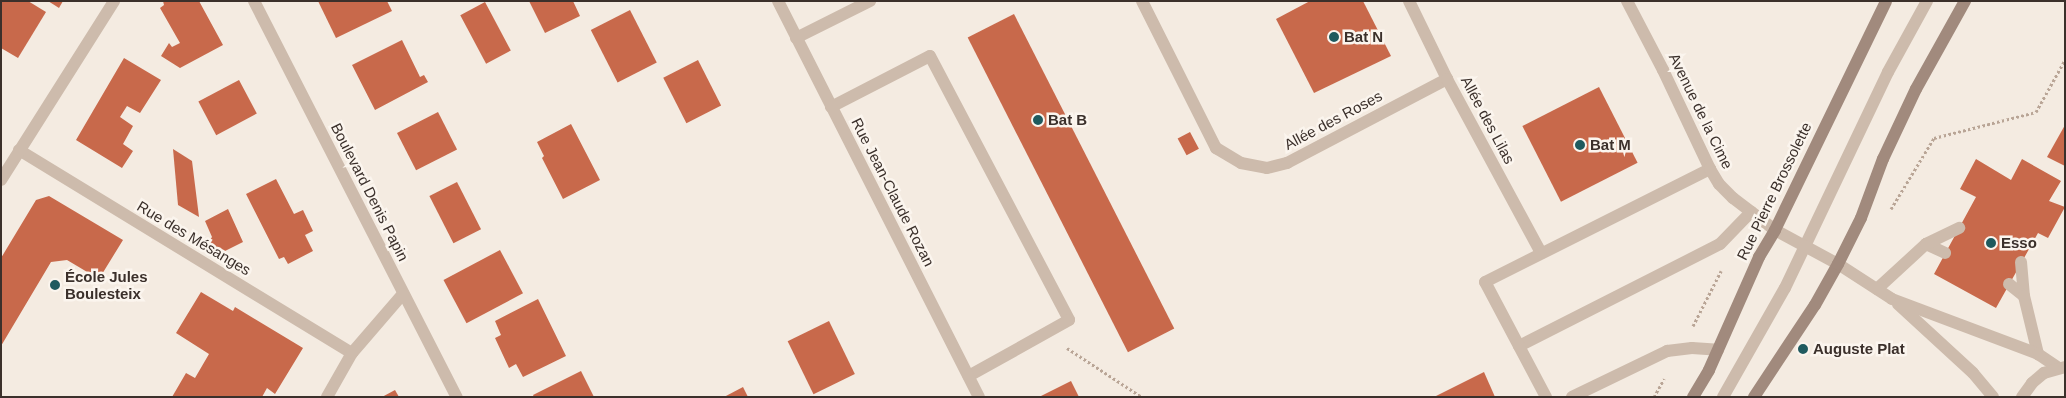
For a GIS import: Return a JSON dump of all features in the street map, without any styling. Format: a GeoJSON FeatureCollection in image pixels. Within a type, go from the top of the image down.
{"type":"FeatureCollection","features":[{"type":"Feature","properties":{"kind":"main road","name":"Rue Pierre Brossolette"},"geometry":{"type":"LineString","coordinates":[[1694,397],[1718,350],[1759,257],[1776,230],[1886,1]]}},
{"type":"Feature","properties":{"kind":"main road"},"geometry":{"type":"LineString","coordinates":[[1754,397],[1815,305],[1838,264],[1862,218],[1883,159],[1916,89],[1964,1]]}},
{"type":"Feature","properties":{"kind":"street"},"geometry":{"type":"LineString","coordinates":[[1,180],[114,1]]}},
{"type":"Feature","properties":{"kind":"street","name":"Boulevard Denis Papin"},"geometry":{"type":"LineString","coordinates":[[254,1],[457,397]]}},
{"type":"Feature","properties":{"kind":"street","name":"Rue Jean-Claude Rozan"},"geometry":{"type":"LineString","coordinates":[[778,1],[979,397]]}},
{"type":"Feature","properties":{"kind":"street"},"geometry":{"type":"LineString","coordinates":[[796,38],[870,1]]}},
{"type":"Feature","properties":{"kind":"street","name":"Allée des Roses"},"geometry":{"type":"LineString","coordinates":[[1142,1],[1216,148],[1241,163],[1267,168],[1287,163],[1447,79]]}},
{"type":"Feature","properties":{"kind":"street","name":"Allée des Lilas"},"geometry":{"type":"LineString","coordinates":[[1409,1],[1447,79],[1541,253]]}},
{"type":"Feature","properties":{"kind":"street","name":"Avenue de la Cime"},"geometry":{"type":"LineString","coordinates":[[1627,1],[1719,184],[1751,212],[1776,230],[1838,264],[1892,299]]}},
{"type":"Feature","properties":{"kind":"street"},"geometry":{"type":"LineString","coordinates":[[1723,397],[1785,288],[1888,72],[1927,1]]}},
{"type":"Feature","properties":{"kind":"street"},"geometry":{"type":"LineString","coordinates":[[831,107],[930,56],[1069,320],[969,376]]}},
{"type":"Feature","properties":{"kind":"street","name":"Rue des Mésanges"},"geometry":{"type":"LineString","coordinates":[[19,150],[352,353]]}},
{"type":"Feature","properties":{"kind":"street"},"geometry":{"type":"LineString","coordinates":[[1546,397],[1485,282],[1710,169]]}},
{"type":"Feature","properties":{"kind":"street"},"geometry":{"type":"LineString","coordinates":[[1519,346],[1720,244],[1751,212]]}},
{"type":"Feature","properties":{"kind":"street"},"geometry":{"type":"LineString","coordinates":[[1877,290],[1926,244],[1959,228]]}},
{"type":"Feature","properties":{"kind":"street"},"geometry":{"type":"LineString","coordinates":[[1926,244],[1945,253]]}},
{"type":"Feature","properties":{"kind":"street"},"geometry":{"type":"LineString","coordinates":[[2021,262],[2024,296],[2038,354]]}},
{"type":"Feature","properties":{"kind":"street"},"geometry":{"type":"LineString","coordinates":[[2009,284],[2024,296]]}},
{"type":"Feature","properties":{"kind":"street"},"geometry":{"type":"LineString","coordinates":[[327,397],[352,353],[403,294]]}},
{"type":"Feature","properties":{"kind":"street"},"geometry":{"type":"LineString","coordinates":[[1892,299],[2038,354],[2062,367]]}},
{"type":"Feature","properties":{"kind":"street"},"geometry":{"type":"LineString","coordinates":[[1892,299],[1973,373],[1993,397]]}},
{"type":"Feature","properties":{"kind":"street"},"geometry":{"type":"LineString","coordinates":[[1572,397],[1667,351],[1692,348],[1718,350]]}},
{"type":"Feature","properties":{"kind":"street"},"geometry":{"type":"LineString","coordinates":[[2022,397],[2032,383],[2044,374],[2062,367]]}},
{"type":"Feature","properties":{"kind":"path"},"geometry":{"type":"LineString","coordinates":[[1890,211],[1934,138],[2036,112],[2065,60]]}},
{"type":"Feature","properties":{"kind":"path"},"geometry":{"type":"LineString","coordinates":[[1654,397],[1682,349],[1723,267]]}},
{"type":"Feature","properties":{"kind":"path"},"geometry":{"type":"LineString","coordinates":[[1047,333],[1080,358],[1142,397]]}},
{"type":"Feature","properties":{"kind":"building"},"geometry":{"type":"Polygon","coordinates":[[[1,1],[28,1],[46,12],[18,58],[1,48],[1,1]]]}},
{"type":"Feature","properties":{"kind":"building"},"geometry":{"type":"Polygon","coordinates":[[[48,1],[63,1],[59,8],[48,1]]]}},
{"type":"Feature","properties":{"kind":"building"},"geometry":{"type":"Polygon","coordinates":[[[163,1],[199,1],[223,45],[180,68],[161,56],[169,43],[172,47],[180,43],[160,8],[164,5],[163,1]]]}},
{"type":"Feature","properties":{"kind":"building"},"geometry":{"type":"Polygon","coordinates":[[[318,1],[387,1],[392,11],[336,38],[318,1]]]}},
{"type":"Feature","properties":{"kind":"building"},"geometry":{"type":"Polygon","coordinates":[[[529,1],[573,1],[580,16],[545,33],[529,1]]]}},
{"type":"Feature","properties":{"kind":"building","name":"Bat N"},"geometry":{"type":"Polygon","coordinates":[[[1310,1],[1363,1],[1391,56],[1314,93],[1276,19],[1310,1]]]}},
{"type":"Feature","properties":{"kind":"building"},"geometry":{"type":"Polygon","coordinates":[[[485,2],[511,51],[486,64],[460,15],[485,2]]]}},
{"type":"Feature","properties":{"kind":"building"},"geometry":{"type":"Polygon","coordinates":[[[630,10],[657,63],[618,83],[591,30],[630,10]]]}},
{"type":"Feature","properties":{"kind":"building","name":"Bat B"},"geometry":{"type":"Polygon","coordinates":[[[1014,14],[1174,329],[1128,352],[968,38],[1014,14]]]}},
{"type":"Feature","properties":{"kind":"building"},"geometry":{"type":"Polygon","coordinates":[[[402,40],[420,77],[424,75],[428,82],[375,110],[352,65],[402,40]]]}},
{"type":"Feature","properties":{"kind":"building"},"geometry":{"type":"Polygon","coordinates":[[[124,58],[161,80],[140,113],[127,106],[120,117],[133,126],[123,144],[133,151],[122,168],[76,140],[124,58]]]}},
{"type":"Feature","properties":{"kind":"building"},"geometry":{"type":"Polygon","coordinates":[[[698,60],[721,105],[686,123],[663,78],[698,60]]]}},
{"type":"Feature","properties":{"kind":"building"},"geometry":{"type":"Polygon","coordinates":[[[239,80],[257,114],[216,135],[198,102],[239,80]]]}},
{"type":"Feature","properties":{"kind":"building","name":"Bat M"},"geometry":{"type":"Polygon","coordinates":[[[1599,87],[1638,163],[1561,202],[1522,126],[1599,87]]]}},
{"type":"Feature","properties":{"kind":"building"},"geometry":{"type":"Polygon","coordinates":[[[438,112],[457,149],[416,170],[397,133],[438,112]]]}},
{"type":"Feature","properties":{"kind":"building"},"geometry":{"type":"Polygon","coordinates":[[[571,124],[600,180],[563,199],[542,158],[544,156],[537,142],[571,124]]]}},
{"type":"Feature","properties":{"kind":"building"},"geometry":{"type":"Polygon","coordinates":[[[2065,125],[2065,166],[2047,157],[2065,125]]]}},
{"type":"Feature","properties":{"kind":"building"},"geometry":{"type":"Polygon","coordinates":[[[1190,132],[1199,149],[1187,155],[1178,139],[1190,132]]]}},
{"type":"Feature","properties":{"kind":"building"},"geometry":{"type":"Polygon","coordinates":[[[173,149],[192,161],[199,217],[178,205],[173,149]]]}},
{"type":"Feature","properties":{"kind":"building"},"geometry":{"type":"Polygon","coordinates":[[[1976,159],[2011,180],[2022,159],[2061,181],[2049,201],[2065,207],[2048,238],[2038,233],[1996,308],[1934,274],[1976,197],[1960,189],[1976,159]]]}},
{"type":"Feature","properties":{"kind":"building"},"geometry":{"type":"Polygon","coordinates":[[[276,179],[294,214],[303,210],[313,231],[305,235],[313,251],[288,264],[284,257],[279,259],[246,194],[276,179]]]}},
{"type":"Feature","properties":{"kind":"building"},"geometry":{"type":"Polygon","coordinates":[[[457,182],[481,229],[453,243],[429,196],[457,182]]]}},
{"type":"Feature","properties":{"kind":"building"},"geometry":{"type":"Polygon","coordinates":[[[49,196],[123,240],[99,279],[67,260],[51,262],[1,346],[1,258],[36,200],[49,196]]]}},
{"type":"Feature","properties":{"kind":"building"},"geometry":{"type":"Polygon","coordinates":[[[228,209],[243,242],[219,254],[206,246],[212,237],[205,221],[228,209]]]}},
{"type":"Feature","properties":{"kind":"building"},"geometry":{"type":"Polygon","coordinates":[[[500,250],[523,293],[466,323],[443,280],[500,250]]]}},
{"type":"Feature","properties":{"kind":"building"},"geometry":{"type":"Polygon","coordinates":[[[201,292],[233,311],[235,307],[303,348],[275,394],[267,388],[262,397],[172,397],[186,373],[195,378],[209,354],[176,333],[201,292]]]}},
{"type":"Feature","properties":{"kind":"building"},"geometry":{"type":"Polygon","coordinates":[[[538,299],[566,356],[523,377],[516,364],[509,368],[495,338],[501,335],[495,321],[538,299]]]}},
{"type":"Feature","properties":{"kind":"building"},"geometry":{"type":"Polygon","coordinates":[[[829,321],[855,374],[814,394],[788,341],[829,321]]]}},
{"type":"Feature","properties":{"kind":"building"},"geometry":{"type":"Polygon","coordinates":[[[581,371],[594,397],[534,397],[533,395],[581,371]]]}},
{"type":"Feature","properties":{"kind":"building"},"geometry":{"type":"Polygon","coordinates":[[[1484,372],[1495,397],[1434,397],[1484,372]]]}},
{"type":"Feature","properties":{"kind":"building"},"geometry":{"type":"Polygon","coordinates":[[[1071,381],[1079,397],[1039,397],[1071,381]]]}},
{"type":"Feature","properties":{"kind":"building"},"geometry":{"type":"Polygon","coordinates":[[[743,387],[748,397],[724,397],[743,387]]]}},
{"type":"Feature","properties":{"kind":"building"},"geometry":{"type":"Polygon","coordinates":[[[395,390],[399,397],[382,397],[395,390]]]}},
{"type":"Feature","properties":{"kind":"place","name":"Bat N"},"geometry":{"type":"Point","coordinates":[1334,37]}},
{"type":"Feature","properties":{"kind":"place","name":"Bat B"},"geometry":{"type":"Point","coordinates":[1038,120]}},
{"type":"Feature","properties":{"kind":"place","name":"Bat M"},"geometry":{"type":"Point","coordinates":[1580,145]}},
{"type":"Feature","properties":{"kind":"place","name":"Esso"},"geometry":{"type":"Point","coordinates":[1991,243]}},
{"type":"Feature","properties":{"kind":"place","name":"École Jules Boulesteix"},"geometry":{"type":"Point","coordinates":[55,285]}},
{"type":"Feature","properties":{"kind":"place","name":"Auguste Plat"},"geometry":{"type":"Point","coordinates":[1803,349]}}]}
